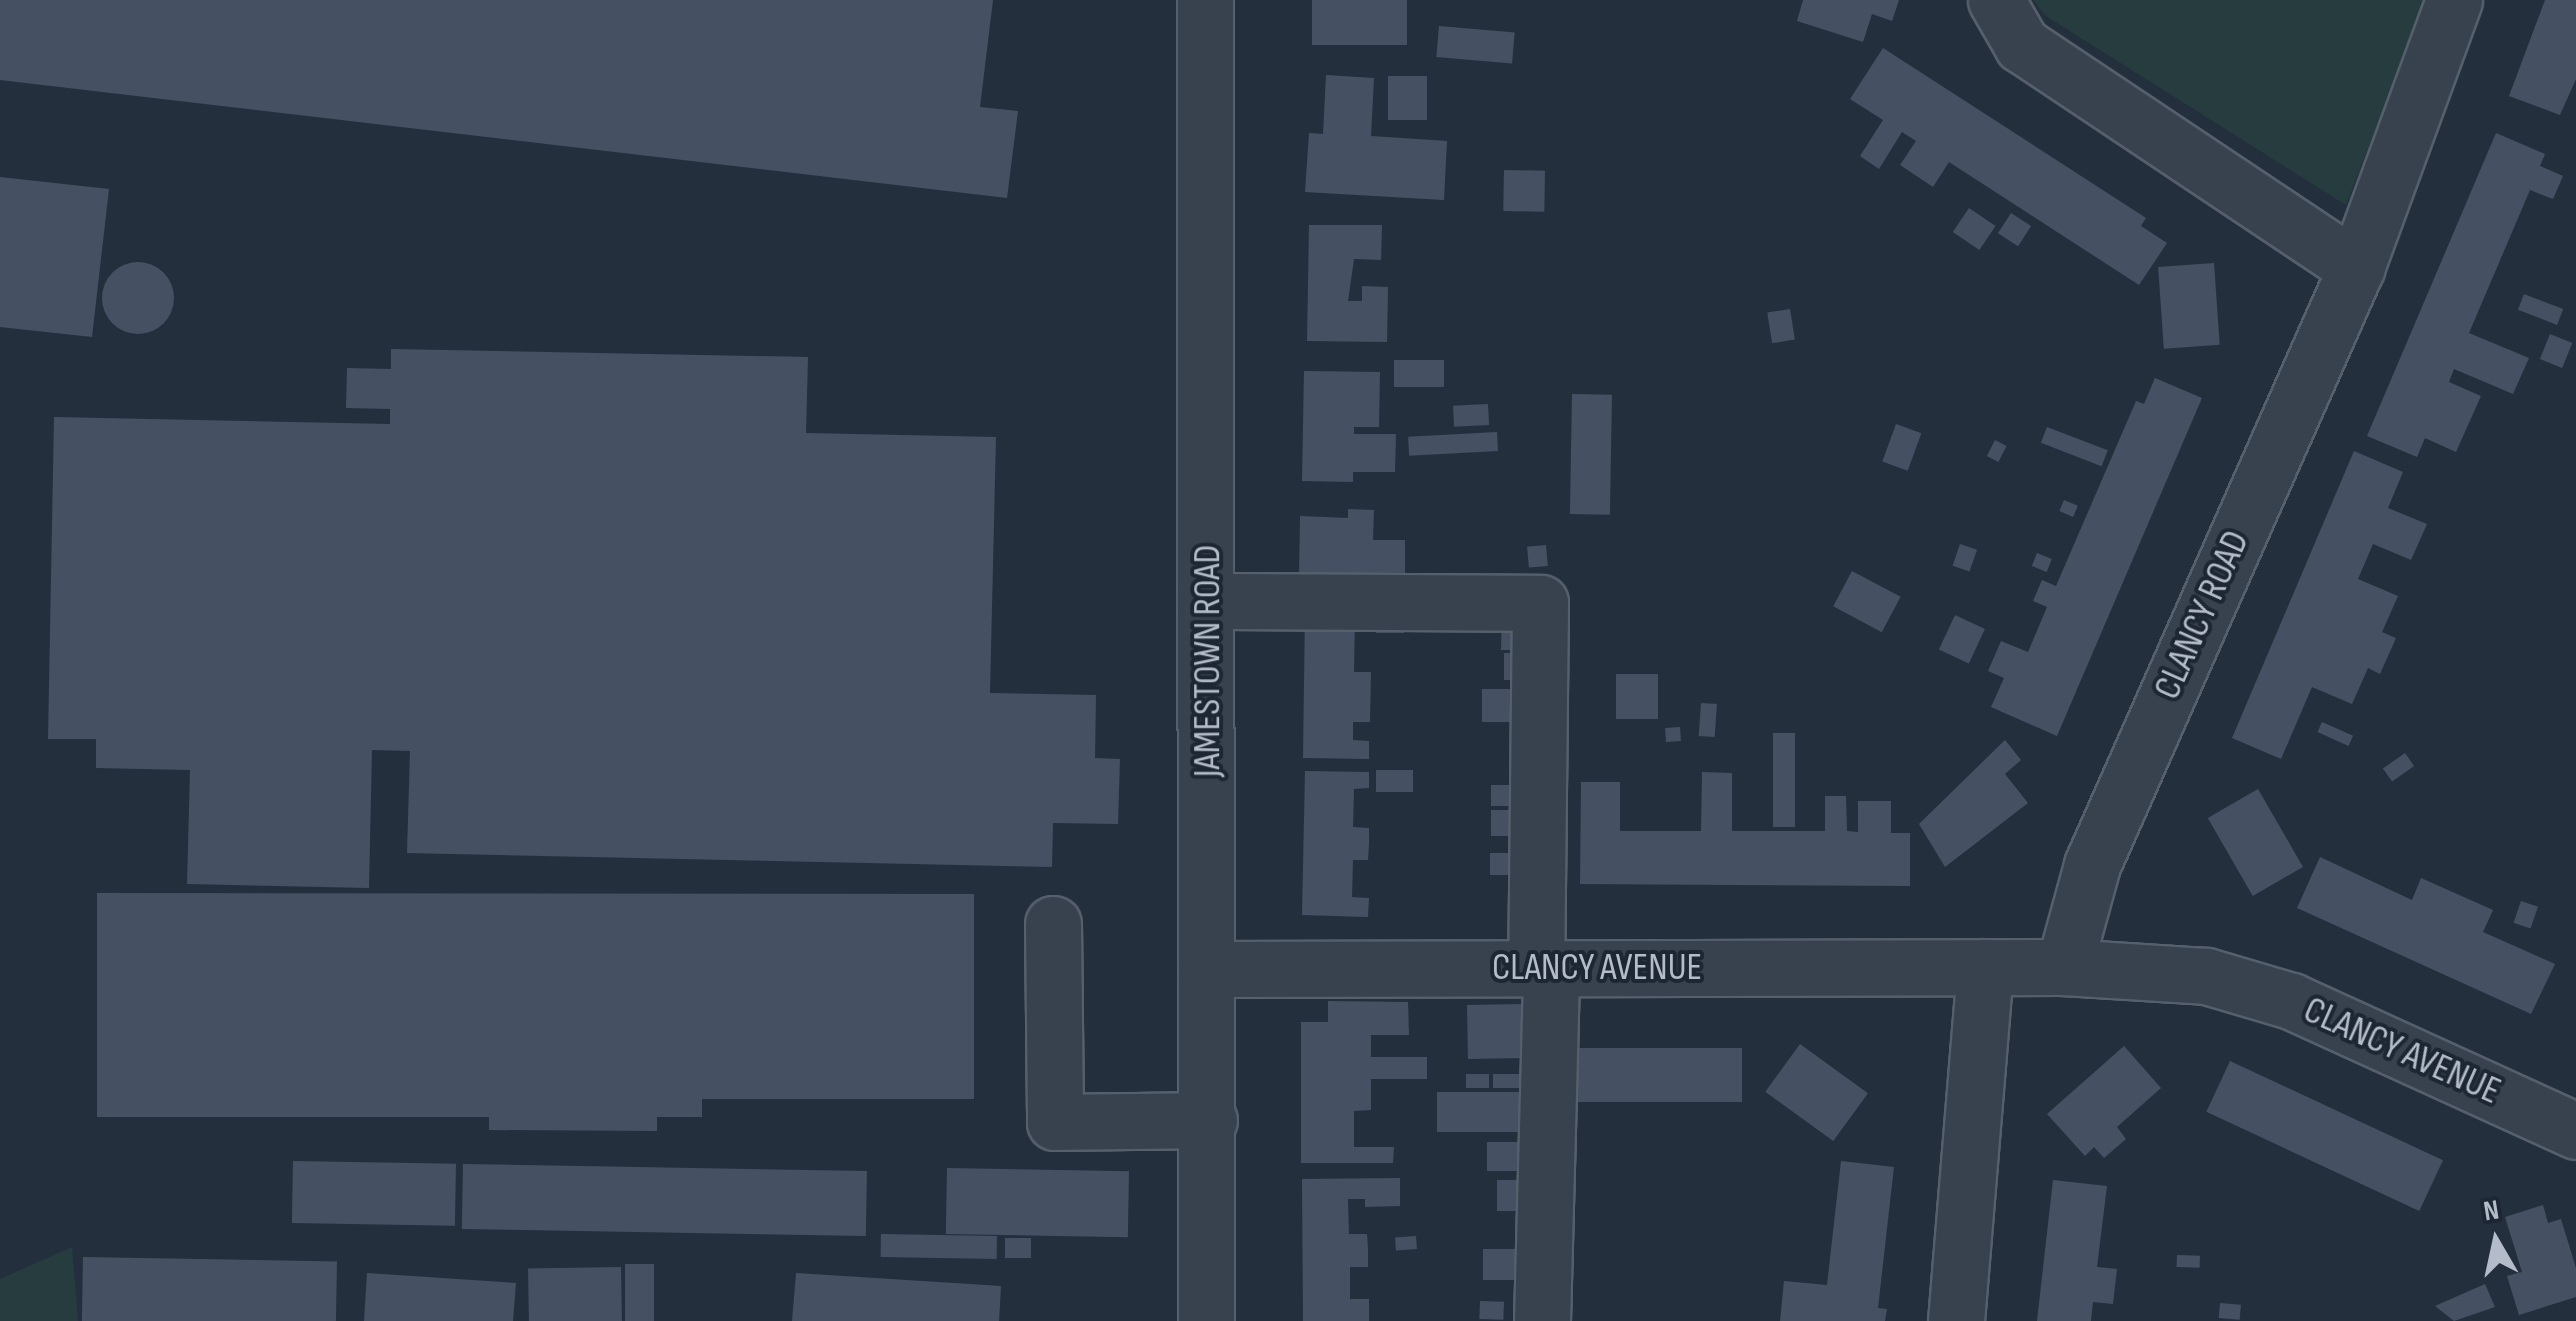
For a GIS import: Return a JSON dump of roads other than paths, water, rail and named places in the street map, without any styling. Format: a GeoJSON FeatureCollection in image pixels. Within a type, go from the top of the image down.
{"type":"FeatureCollection","features":[{"type":"Feature","properties":{"kind":"street","name":"JAMESTOWN ROAD"},"geometry":{"type":"LineString","coordinates":[[1205,0],[1209,970],[1206,1321]]}},
{"type":"Feature","properties":{"kind":"street"},"geometry":{"type":"LineString","coordinates":[[1996,0],[2022,45],[2356,268]]}},
{"type":"Feature","properties":{"kind":"street","name":"CLANCY ROAD"},"geometry":{"type":"LineString","coordinates":[[2064,967],[2092,864],[2356,268],[2454,0]]}},
{"type":"Feature","properties":{"kind":"street"},"geometry":{"type":"LineString","coordinates":[[1208,602],[1540,604],[1542,1321]]}},
{"type":"Feature","properties":{"kind":"street"},"geometry":{"type":"LineString","coordinates":[[1052,924],[1055,1122],[1209,1120]]}},
{"type":"Feature","properties":{"kind":"street"},"geometry":{"type":"LineString","coordinates":[[1956,1321],[1985,966]]}},
{"type":"Feature","properties":{"kind":"street","name":"CLANCY AVENUE"},"geometry":{"type":"LineString","coordinates":[[1209,970],[1985,966],[2206,976],[2292,1001],[2576,1131]]}}]}
